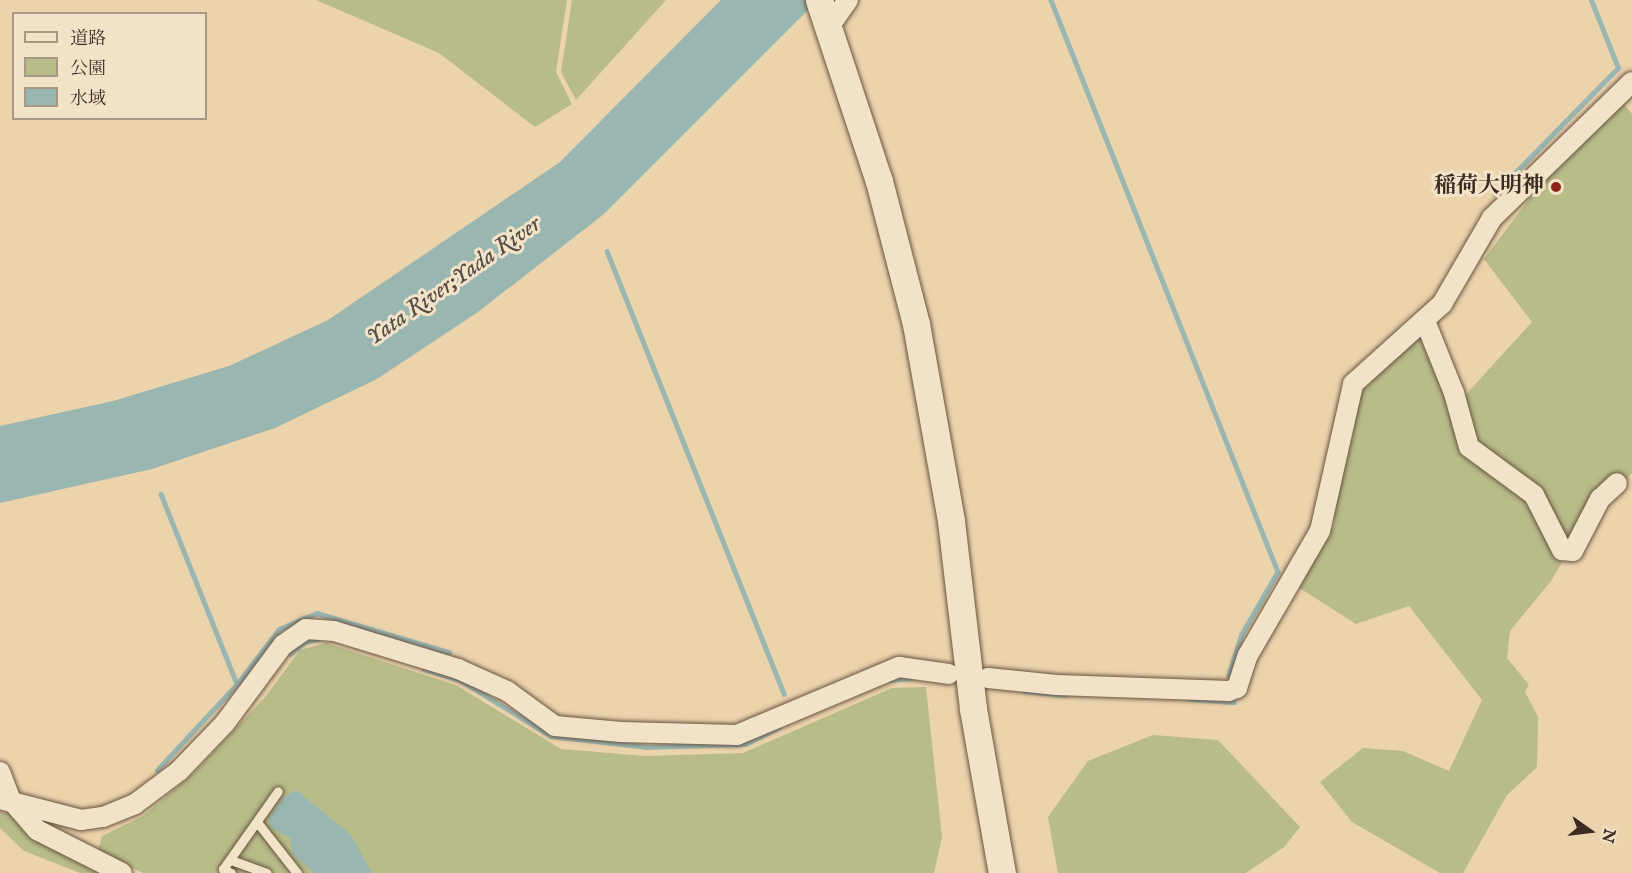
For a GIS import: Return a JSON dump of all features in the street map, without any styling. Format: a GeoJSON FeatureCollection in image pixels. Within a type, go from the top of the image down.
{"type":"FeatureCollection","features":[{"type":"Feature","properties":{"kind":"street"},"geometry":{"type":"LineString","coordinates":[[830,10],[879,182],[916,324],[951,521],[973,709],[1002,873]]}},
{"type":"Feature","properties":{"kind":"street"},"geometry":{"type":"LineString","coordinates":[[988,678],[1057,685],[1237,688],[1248,655],[1320,531],[1353,384],[1425,321],[1453,291],[1476,239],[1492,218],[1632,82]]}},
{"type":"Feature","properties":{"kind":"street"},"geometry":{"type":"LineString","coordinates":[[1425,321],[1454,393],[1469,447],[1534,495],[1562,550],[1572,551],[1600,500],[1617,483]]}},
{"type":"Feature","properties":{"kind":"street"},"geometry":{"type":"LineString","coordinates":[[6,800],[81,820],[103,817],[135,804],[202,747],[283,645],[306,630],[334,631],[458,669],[507,691],[555,726],[621,732],[737,735],[898,667],[949,674]]}},
{"type":"Feature","properties":{"kind":"street"},"geometry":{"type":"LineString","coordinates":[[0,772],[6,800],[37,831],[122,873]]}},
{"type":"Feature","properties":{"kind":"lane"},"geometry":{"type":"LineString","coordinates":[[231,873],[224,869],[278,791]]}},
{"type":"Feature","properties":{"kind":"lane"},"geometry":{"type":"LineString","coordinates":[[257,822],[297,873]]}},
{"type":"Feature","properties":{"kind":"lane"},"geometry":{"type":"LineString","coordinates":[[231,860],[267,873]]}},
{"type":"Feature","properties":{"kind":"green space"},"geometry":{"type":"Polygon","coordinates":[[[316,0],[567,0],[556,72],[572,104],[535,127],[439,53],[316,0]]]}},
{"type":"Feature","properties":{"kind":"green space"},"geometry":{"type":"Polygon","coordinates":[[[572,0],[666,0],[576,100],[561,72],[572,0]]]}},
{"type":"Feature","properties":{"kind":"green space"},"geometry":{"type":"Polygon","coordinates":[[[1623,103],[1632,114],[1632,473],[1578,535],[1551,581],[1510,631],[1507,658],[1529,685],[1525,692],[1538,717],[1537,767],[1507,795],[1463,873],[1440,873],[1352,822],[1320,782],[1363,748],[1403,751],[1449,771],[1482,700],[1409,606],[1356,624],[1298,587],[1334,526],[1338,469],[1360,393],[1424,328],[1450,412],[1532,322],[1484,259],[1552,169],[1623,103]]]}},
{"type":"Feature","properties":{"kind":"green space"},"geometry":{"type":"Polygon","coordinates":[[[326,643],[456,685],[561,749],[646,756],[743,753],[892,688],[926,687],[942,837],[934,873],[143,873],[98,851],[102,836],[143,816],[193,774],[266,696],[300,650],[326,643]]]}},
{"type":"Feature","properties":{"kind":"green space"},"geometry":{"type":"Polygon","coordinates":[[[1153,735],[1218,740],[1300,827],[1284,847],[1246,873],[1058,873],[1048,817],[1088,761],[1153,735]]]}},
{"type":"Feature","properties":{"kind":"green space"},"geometry":{"type":"Polygon","coordinates":[[[0,812],[12,814],[107,873],[80,873],[24,851],[0,828],[0,812]]]}},
{"type":"Feature","properties":{"kind":"water","name":"Yata River;Yada River"},"geometry":{"type":"Polygon","coordinates":[[[721,0],[818,0],[604,214],[478,312],[377,379],[275,428],[152,469],[0,503],[0,426],[113,401],[229,366],[328,320],[560,162],[721,0]]]}},
{"type":"Feature","properties":{"kind":"water"},"geometry":{"type":"Polygon","coordinates":[[[296,790],[351,835],[372,873],[314,873],[293,854],[290,838],[270,827],[268,818],[284,797],[296,790]]]}},
{"type":"Feature","properties":{"kind":"waterway"},"geometry":{"type":"LineString","coordinates":[[1051,0],[1278,572],[1242,634],[1229,675]]}},
{"type":"Feature","properties":{"kind":"waterway"},"geometry":{"type":"LineString","coordinates":[[1494,194],[1618,68],[1591,0]]}},
{"type":"Feature","properties":{"kind":"waterway"},"geometry":{"type":"LineString","coordinates":[[607,251],[784,694]]}},
{"type":"Feature","properties":{"kind":"waterway"},"geometry":{"type":"LineString","coordinates":[[161,494],[237,684]]}},
{"type":"Feature","properties":{"kind":"waterway"},"geometry":{"type":"LineString","coordinates":[[157,770],[237,684],[279,629],[317,613],[449,652]]}},
{"type":"Feature","properties":{"kind":"waterway"},"geometry":{"type":"LineString","coordinates":[[290,654],[305,642],[318,639]]}},
{"type":"Feature","properties":{"kind":"waterway"},"geometry":{"type":"LineString","coordinates":[[424,669],[460,680],[551,736],[647,747],[745,744],[778,728]]}},
{"type":"Feature","properties":{"kind":"waterway"},"geometry":{"type":"LineString","coordinates":[[890,680],[912,678]]}},
{"type":"Feature","properties":{"kind":"waterway"},"geometry":{"type":"LineString","coordinates":[[1024,691],[1066,695]]}},
{"type":"Feature","properties":{"kind":"waterway"},"geometry":{"type":"LineString","coordinates":[[1189,699],[1234,702]]}},
{"type":"Feature","properties":{"kind":"place","name":"稲荷大明神"},"geometry":{"type":"Point","coordinates":[1556,187]}}]}
